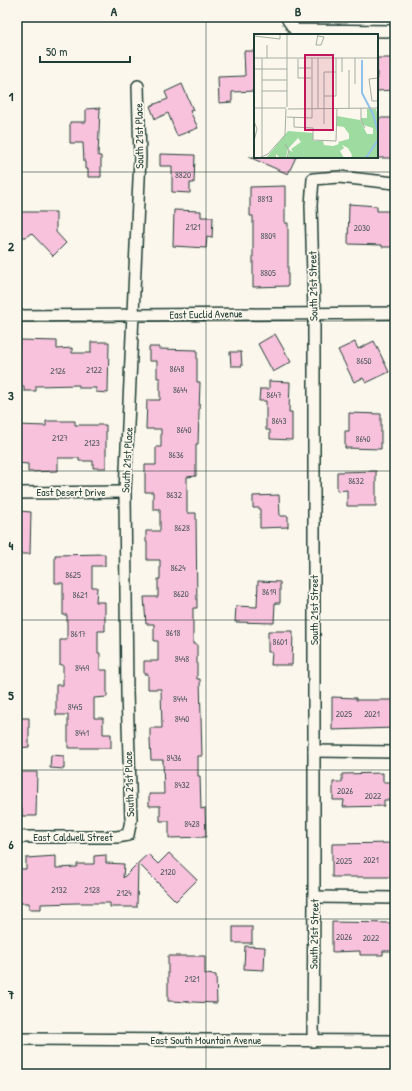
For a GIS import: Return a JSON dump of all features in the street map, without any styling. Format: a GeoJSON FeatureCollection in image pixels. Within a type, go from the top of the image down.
{"type":"FeatureCollection","features":[{"type":"Feature","properties":{"kind":"street"},"geometry":{"type":"LineString","coordinates":[[288,17],[288,20],[295,30],[395,31]]}},
{"type":"Feature","properties":{"kind":"street","name":"South 21st Place"},"geometry":{"type":"LineString","coordinates":[[128,835],[131,820],[126,692],[125,492],[140,157],[138,86]]}},
{"type":"Feature","properties":{"kind":"street","name":"South 21st Street"},"geometry":{"type":"LineString","coordinates":[[312,1041],[314,897],[314,312],[311,205],[313,179],[339,177],[395,183]]}},
{"type":"Feature","properties":{"kind":"street","name":"East Euclid Avenue"},"geometry":{"type":"LineString","coordinates":[[17,316],[314,312],[395,313]]}},
{"type":"Feature","properties":{"kind":"street","name":"East Desert Drive"},"geometry":{"type":"LineString","coordinates":[[17,492],[125,492]]}},
{"type":"Feature","properties":{"kind":"street"},"geometry":{"type":"LineString","coordinates":[[314,751],[395,752]]}},
{"type":"Feature","properties":{"kind":"street","name":"East Caldwell Street"},"geometry":{"type":"LineString","coordinates":[[17,837],[117,837],[128,835]]}},
{"type":"Feature","properties":{"kind":"street"},"geometry":{"type":"LineString","coordinates":[[314,897],[395,898]]}},
{"type":"Feature","properties":{"kind":"street","name":"East South Mountain Avenue"},"geometry":{"type":"LineString","coordinates":[[17,1039],[312,1041],[395,1040]]}},
{"type":"Feature","properties":{"kind":"building"},"geometry":{"type":"Polygon","coordinates":[[[244,51],[254,51],[254,91],[232,92],[232,102],[219,103],[218,77],[245,76],[244,51]]]}},
{"type":"Feature","properties":{"kind":"building"},"geometry":{"type":"Polygon","coordinates":[[[378,58],[395,58],[395,90],[378,91],[378,58]]]}},
{"type":"Feature","properties":{"kind":"building"},"geometry":{"type":"Polygon","coordinates":[[[182,84],[193,110],[190,111],[198,128],[177,136],[168,113],[155,119],[150,106],[168,99],[165,92],[182,84]]]}},
{"type":"Feature","properties":{"kind":"building"},"geometry":{"type":"Polygon","coordinates":[[[100,108],[98,156],[101,156],[101,177],[88,177],[88,169],[85,169],[83,143],[70,143],[70,122],[86,122],[86,109],[100,108]]]}},
{"type":"Feature","properties":{"kind":"building"},"geometry":{"type":"Polygon","coordinates":[[[378,118],[395,118],[395,158],[378,158],[378,118]]]}},
{"type":"Feature","properties":{"kind":"building"},"geometry":{"type":"Polygon","coordinates":[[[160,154],[195,155],[194,183],[190,183],[190,193],[172,192],[172,166],[160,166],[160,154]]]}},
{"type":"Feature","properties":{"kind":"building"},"geometry":{"type":"Polygon","coordinates":[[[249,157],[296,158],[288,174],[249,157]]]}},
{"type":"Feature","properties":{"kind":"building"},"geometry":{"type":"Polygon","coordinates":[[[285,186],[285,223],[288,223],[288,286],[253,287],[253,216],[250,216],[250,187],[285,186]]]}},
{"type":"Feature","properties":{"kind":"building"},"geometry":{"type":"Polygon","coordinates":[[[349,204],[377,206],[377,211],[395,211],[395,247],[348,244],[349,204]]]}},
{"type":"Feature","properties":{"kind":"building"},"geometry":{"type":"Polygon","coordinates":[[[174,210],[201,211],[201,217],[213,217],[212,238],[207,237],[206,248],[173,246],[174,210]]]}},
{"type":"Feature","properties":{"kind":"building"},"geometry":{"type":"Polygon","coordinates":[[[17,212],[56,212],[56,232],[66,243],[53,256],[31,233],[26,237],[17,237],[17,212]]]}},
{"type":"Feature","properties":{"kind":"building"},"geometry":{"type":"Polygon","coordinates":[[[275,334],[291,362],[273,372],[258,344],[275,334]]]}},
{"type":"Feature","properties":{"kind":"building"},"geometry":{"type":"Polygon","coordinates":[[[20,340],[57,341],[57,349],[72,348],[72,353],[91,353],[91,342],[109,342],[108,393],[96,392],[96,388],[79,388],[79,385],[36,386],[36,391],[24,391],[24,386],[17,386],[17,352],[19,352],[20,340]]]}},
{"type":"Feature","properties":{"kind":"building"},"geometry":{"type":"Polygon","coordinates":[[[374,341],[389,372],[366,383],[363,378],[354,382],[338,350],[355,342],[358,349],[374,341]]]}},
{"type":"Feature","properties":{"kind":"building"},"geometry":{"type":"Polygon","coordinates":[[[149,347],[159,347],[159,349],[197,350],[197,382],[200,382],[198,444],[196,444],[196,476],[187,477],[187,513],[196,513],[197,608],[193,608],[193,644],[197,644],[197,679],[200,679],[202,756],[198,756],[198,776],[200,776],[201,809],[205,808],[206,837],[169,838],[169,821],[160,821],[160,806],[149,806],[149,794],[164,794],[163,760],[151,760],[150,740],[150,728],[162,728],[161,689],[148,689],[148,674],[144,674],[144,661],[158,661],[158,641],[154,641],[154,624],[146,624],[144,597],[158,597],[158,579],[160,579],[160,560],[147,560],[146,542],[146,531],[160,531],[160,509],[153,509],[153,492],[145,492],[145,465],[156,465],[156,447],[161,447],[161,429],[146,429],[147,400],[160,400],[160,378],[157,378],[157,361],[149,361],[149,347]]]}},
{"type":"Feature","properties":{"kind":"building"},"geometry":{"type":"Polygon","coordinates":[[[230,352],[241,352],[242,366],[231,366],[230,352]]]}},
{"type":"Feature","properties":{"kind":"building"},"geometry":{"type":"Polygon","coordinates":[[[269,381],[290,382],[289,412],[292,412],[292,440],[270,439],[270,430],[266,430],[266,401],[259,401],[260,389],[269,389],[269,381]]]}},
{"type":"Feature","properties":{"kind":"building"},"geometry":{"type":"Polygon","coordinates":[[[349,413],[381,414],[381,449],[345,448],[345,431],[349,431],[349,413]]]}},
{"type":"Feature","properties":{"kind":"building"},"geometry":{"type":"Polygon","coordinates":[[[46,421],[75,421],[75,425],[106,425],[106,468],[93,468],[93,461],[79,461],[79,458],[58,458],[58,471],[28,472],[28,464],[17,463],[17,425],[46,426],[46,421]]]}},
{"type":"Feature","properties":{"kind":"building"},"geometry":{"type":"Polygon","coordinates":[[[376,471],[376,506],[347,506],[347,490],[337,491],[337,472],[376,471]]]}},
{"type":"Feature","properties":{"kind":"building"},"geometry":{"type":"Polygon","coordinates":[[[279,495],[280,516],[288,516],[288,527],[260,528],[260,508],[253,508],[253,496],[279,495]]]}},
{"type":"Feature","properties":{"kind":"building"},"geometry":{"type":"Polygon","coordinates":[[[19,511],[31,512],[30,554],[17,554],[17,527],[19,527],[19,511]]]}},
{"type":"Feature","properties":{"kind":"building"},"geometry":{"type":"Polygon","coordinates":[[[105,554],[105,566],[92,566],[92,587],[97,587],[96,602],[105,602],[105,631],[98,631],[98,653],[100,653],[100,670],[107,670],[107,697],[94,698],[94,718],[103,718],[103,734],[111,734],[111,748],[68,748],[68,715],[56,715],[56,685],[63,685],[63,665],[60,665],[60,640],[67,640],[67,615],[63,615],[63,583],[55,583],[55,555],[105,554]]]}},
{"type":"Feature","properties":{"kind":"building"},"geometry":{"type":"Polygon","coordinates":[[[258,581],[280,582],[280,603],[275,603],[274,623],[235,622],[236,606],[257,607],[258,581]]]}},
{"type":"Feature","properties":{"kind":"building"},"geometry":{"type":"Polygon","coordinates":[[[268,631],[293,631],[292,665],[271,665],[272,652],[268,652],[268,631]]]}},
{"type":"Feature","properties":{"kind":"building"},"geometry":{"type":"Polygon","coordinates":[[[332,697],[356,698],[356,700],[395,700],[395,728],[332,730],[332,697]]]}},
{"type":"Feature","properties":{"kind":"building"},"geometry":{"type":"Polygon","coordinates":[[[17,718],[29,718],[29,747],[17,748],[17,718]]]}},
{"type":"Feature","properties":{"kind":"building"},"geometry":{"type":"Polygon","coordinates":[[[51,755],[64,756],[64,769],[50,768],[51,755]]]}},
{"type":"Feature","properties":{"kind":"building"},"geometry":{"type":"Polygon","coordinates":[[[17,772],[37,772],[36,816],[22,816],[22,808],[17,808],[17,772]]]}},
{"type":"Feature","properties":{"kind":"building"},"geometry":{"type":"Polygon","coordinates":[[[383,773],[383,782],[395,782],[395,800],[384,800],[384,806],[343,807],[344,800],[333,800],[333,782],[342,782],[342,774],[383,773]]]}},
{"type":"Feature","properties":{"kind":"building"},"geometry":{"type":"Polygon","coordinates":[[[395,843],[395,877],[332,877],[332,844],[395,843]]]}},
{"type":"Feature","properties":{"kind":"building"},"geometry":{"type":"Polygon","coordinates":[[[169,853],[197,880],[176,901],[138,863],[148,854],[158,864],[169,853]]]}},
{"type":"Feature","properties":{"kind":"building"},"geometry":{"type":"Polygon","coordinates":[[[106,855],[106,863],[124,864],[123,878],[138,863],[137,907],[110,907],[110,903],[77,903],[41,904],[41,909],[29,909],[29,903],[17,903],[17,869],[26,869],[26,858],[56,856],[56,868],[77,867],[77,864],[94,864],[94,856],[106,855]]]}},
{"type":"Feature","properties":{"kind":"building"},"geometry":{"type":"Polygon","coordinates":[[[332,922],[395,923],[395,951],[383,951],[383,955],[360,955],[360,951],[332,952],[332,922]]]}},
{"type":"Feature","properties":{"kind":"building"},"geometry":{"type":"Polygon","coordinates":[[[233,927],[252,927],[252,943],[233,943],[233,927]]]}},
{"type":"Feature","properties":{"kind":"building"},"geometry":{"type":"Polygon","coordinates":[[[245,946],[265,947],[264,970],[244,969],[245,946]]]}},
{"type":"Feature","properties":{"kind":"building"},"geometry":{"type":"Polygon","coordinates":[[[168,956],[205,956],[205,974],[216,975],[217,1003],[168,1001],[168,956]]]}}]}
